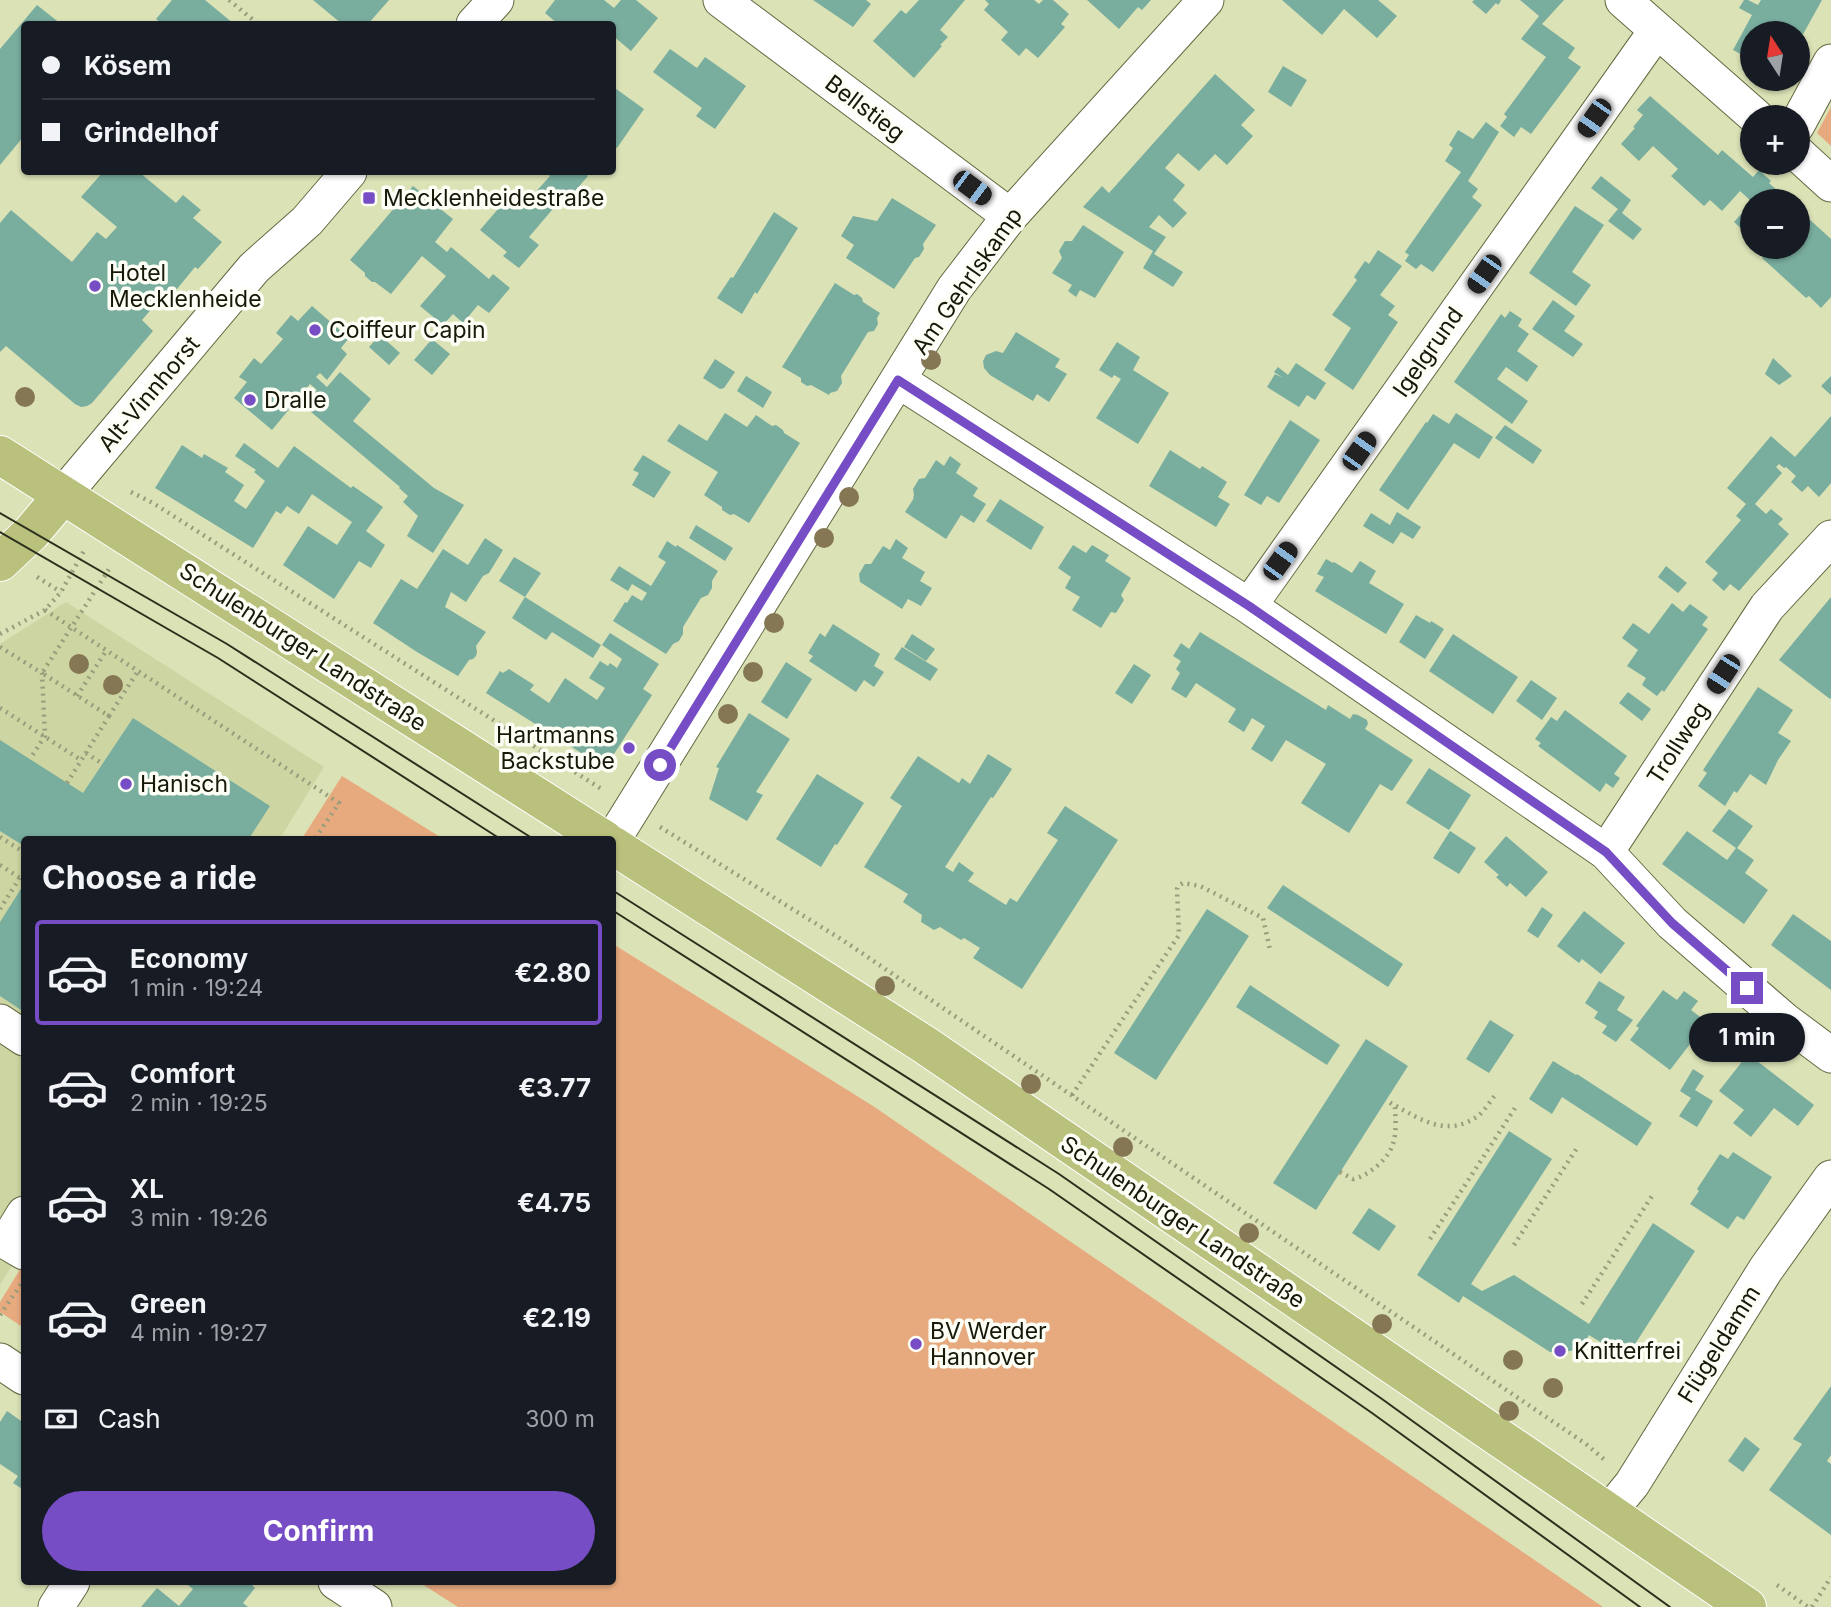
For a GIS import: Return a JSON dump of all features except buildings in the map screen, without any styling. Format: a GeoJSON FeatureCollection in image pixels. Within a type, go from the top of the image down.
{"type":"FeatureCollection","features":[{"type":"Feature","properties":{"kind":"main road","name":"Schulenburger Landstraße"},"geometry":{"type":"LineString","coordinates":[[0,455],[599,836]]}},
{"type":"Feature","properties":{"kind":"main road"},"geometry":{"type":"LineString","coordinates":[[0,562],[31,533],[63,495]]}},
{"type":"Feature","properties":{"kind":"main road","name":"Schulenburger Landstraße"},"geometry":{"type":"LineString","coordinates":[[616,846],[1620,1498],[1761,1595]]}},
{"type":"Feature","properties":{"kind":"street"},"geometry":{"type":"LineString","coordinates":[[477,21],[496,0]]}},
{"type":"Feature","properties":{"kind":"street","name":"Bellstieg"},"geometry":{"type":"LineString","coordinates":[[721,0],[1010,216]]}},
{"type":"Feature","properties":{"kind":"street","name":"Am Gehrlskamp"},"geometry":{"type":"LineString","coordinates":[[616,836],[954,289],[1010,216],[1206,0]]}},
{"type":"Feature","properties":{"kind":"street"},"geometry":{"type":"LineString","coordinates":[[1623,0],[1742,105]]}},
{"type":"Feature","properties":{"kind":"street","name":"Igelgrund"},"geometry":{"type":"LineString","coordinates":[[1249,606],[1657,30]]}},
{"type":"Feature","properties":{"kind":"street"},"geometry":{"type":"LineString","coordinates":[[1808,105],[1831,62]]}},
{"type":"Feature","properties":{"kind":"street"},"geometry":{"type":"LineString","coordinates":[[1810,165],[1831,184]]}},
{"type":"Feature","properties":{"kind":"street","name":"Alt-Vinnhorst"},"geometry":{"type":"LineString","coordinates":[[63,495],[254,268],[307,221],[346,175]]}},
{"type":"Feature","properties":{"kind":"street"},"geometry":{"type":"LineString","coordinates":[[898,380],[1249,606],[1606,852],[1672,923],[1784,1020],[1831,1055]]}},
{"type":"Feature","properties":{"kind":"street","name":"Trollweg"},"geometry":{"type":"LineString","coordinates":[[1606,852],[1767,607],[1831,538]]}},
{"type":"Feature","properties":{"kind":"street"},"geometry":{"type":"LineString","coordinates":[[0,1022],[21,1036]]}},
{"type":"Feature","properties":{"kind":"street","name":"Flügeldamm"},"geometry":{"type":"LineString","coordinates":[[1620,1498],[1766,1269],[1831,1178]]}},
{"type":"Feature","properties":{"kind":"street"},"geometry":{"type":"LineString","coordinates":[[21,1219],[7,1241],[21,1250]]}},
{"type":"Feature","properties":{"kind":"street"},"geometry":{"type":"LineString","coordinates":[[0,1361],[21,1375]]}},
{"type":"Feature","properties":{"kind":"street"},"geometry":{"type":"LineString","coordinates":[[56,1607],[70,1585]]}},
{"type":"Feature","properties":{"kind":"street"},"geometry":{"type":"LineString","coordinates":[[341,1585],[374,1607]]}},
{"type":"Feature","properties":{"kind":"path"},"geometry":{"type":"LineString","coordinates":[[229,0],[254,21]]}},
{"type":"Feature","properties":{"kind":"path"},"geometry":{"type":"LineString","coordinates":[[129,491],[153,503],[844,941],[1586,1444],[1620,1498]]}},
{"type":"Feature","properties":{"kind":"path"},"geometry":{"type":"LineString","coordinates":[[30,759],[45,736],[42,673],[130,538]]}},
{"type":"Feature","properties":{"kind":"path"},"geometry":{"type":"LineString","coordinates":[[0,634],[45,610],[61,592]]}},
{"type":"Feature","properties":{"kind":"path"},"geometry":{"type":"LineString","coordinates":[[45,610],[338,803],[317,836]]}},
{"type":"Feature","properties":{"kind":"path"},"geometry":{"type":"LineString","coordinates":[[0,647],[109,716]]}},
{"type":"Feature","properties":{"kind":"path"},"geometry":{"type":"LineString","coordinates":[[77,696],[106,651]]}},
{"type":"Feature","properties":{"kind":"path"},"geometry":{"type":"LineString","coordinates":[[67,783],[138,671]]}},
{"type":"Feature","properties":{"kind":"path"},"geometry":{"type":"LineString","coordinates":[[0,708],[81,760]]}},
{"type":"Feature","properties":{"kind":"path"},"geometry":{"type":"LineString","coordinates":[[86,753],[103,764]]}},
{"type":"Feature","properties":{"kind":"path"},"geometry":{"type":"LineString","coordinates":[[0,837],[21,849]]}},
{"type":"Feature","properties":{"kind":"path"},"geometry":{"type":"LineString","coordinates":[[0,865],[20,878],[0,909]]}},
{"type":"Feature","properties":{"kind":"path"},"geometry":{"type":"LineString","coordinates":[[1072,1095],[1179,935],[1178,886],[1184,883],[1200,886],[1263,918],[1270,950]]}},
{"type":"Feature","properties":{"kind":"path"},"geometry":{"type":"LineString","coordinates":[[1386,1100],[1427,1123],[1446,1126],[1463,1124],[1479,1115],[1495,1095]]}},
{"type":"Feature","properties":{"kind":"path"},"geometry":{"type":"LineString","coordinates":[[1340,1172],[1353,1179],[1359,1178],[1386,1158],[1392,1149],[1396,1132],[1395,1105]]}},
{"type":"Feature","properties":{"kind":"path"},"geometry":{"type":"LineString","coordinates":[[1430,1239],[1515,1108]]}},
{"type":"Feature","properties":{"kind":"path"},"geometry":{"type":"LineString","coordinates":[[1514,1245],[1577,1148]]}},
{"type":"Feature","properties":{"kind":"path"},"geometry":{"type":"LineString","coordinates":[[1582,1304],[1651,1196]]}},
{"type":"Feature","properties":{"kind":"path"},"geometry":{"type":"LineString","coordinates":[[0,1315],[21,1284]]}},
{"type":"Feature","properties":{"kind":"path"},"geometry":{"type":"LineString","coordinates":[[1761,1595],[1810,1607],[1831,1577]]}},
{"type":"Feature","properties":{"kind":"shaded area"},"geometry":{"type":"Polygon","coordinates":[[[1831,107],[1831,146],[1817,133],[1831,107]]]}},
{"type":"Feature","properties":{"kind":"shaded area"},"geometry":{"type":"Polygon","coordinates":[[[66,602],[324,767],[281,836],[21,836],[21,1251],[0,1285],[0,644],[66,602]]]}},
{"type":"Feature","properties":{"kind":"shaded area"},"geometry":{"type":"Polygon","coordinates":[[[342,776],[439,836],[304,836],[342,776]]]}},
{"type":"Feature","properties":{"kind":"shaded area","name":"BV Werder Hannover"},"geometry":{"type":"Polygon","coordinates":[[[616,946],[873,1106],[1603,1607],[458,1607],[424,1585],[616,1585],[616,946]]]}},
{"type":"Feature","properties":{"kind":"shaded area"},"geometry":{"type":"Polygon","coordinates":[[[21,1268],[21,1326],[0,1312],[0,1302],[21,1268]]]}},
{"type":"Feature","properties":{"kind":"tram line"},"geometry":{"type":"LineString","coordinates":[[0,513],[227,644],[529,836]]}},
{"type":"Feature","properties":{"kind":"tram line"},"geometry":{"type":"LineString","coordinates":[[0,532],[218,658],[496,836]]}},
{"type":"Feature","properties":{"kind":"tram line"},"geometry":{"type":"LineString","coordinates":[[616,893],[1059,1174],[1382,1399],[1670,1607]]}},
{"type":"Feature","properties":{"kind":"tram line"},"geometry":{"type":"LineString","coordinates":[[616,913],[1049,1189],[1372,1413],[1640,1607]]}},
{"type":"Feature","properties":{"kind":"place","name":"Mecklenheidestraße"},"geometry":{"type":"Point","coordinates":[369,198]}},
{"type":"Feature","properties":{"kind":"place","name":"Hotel Mecklenheide"},"geometry":{"type":"Point","coordinates":[95,286]}},
{"type":"Feature","properties":{"kind":"place","name":"Coiffeur Capin"},"geometry":{"type":"Point","coordinates":[315,330]}},
{"type":"Feature","properties":{"kind":"place","name":"Dralle"},"geometry":{"type":"Point","coordinates":[250,400]}},
{"type":"Feature","properties":{"kind":"place","name":"Hartmanns Backstube"},"geometry":{"type":"Point","coordinates":[629,748]}},
{"type":"Feature","properties":{"kind":"place","name":"Hanisch"},"geometry":{"type":"Point","coordinates":[126,784]}},
{"type":"Feature","properties":{"kind":"place","name":"BV Werder Hannover"},"geometry":{"type":"Point","coordinates":[916,1344]}},
{"type":"Feature","properties":{"kind":"place","name":"Knitterfrei"},"geometry":{"type":"Point","coordinates":[1560,1351]}},
{"type":"Feature","properties":{"kind":"route"},"geometry":{"type":"LineString","coordinates":[[660,765],[898,380],[1249,606],[1606,852],[1672,923],[1747,988]]}}]}
